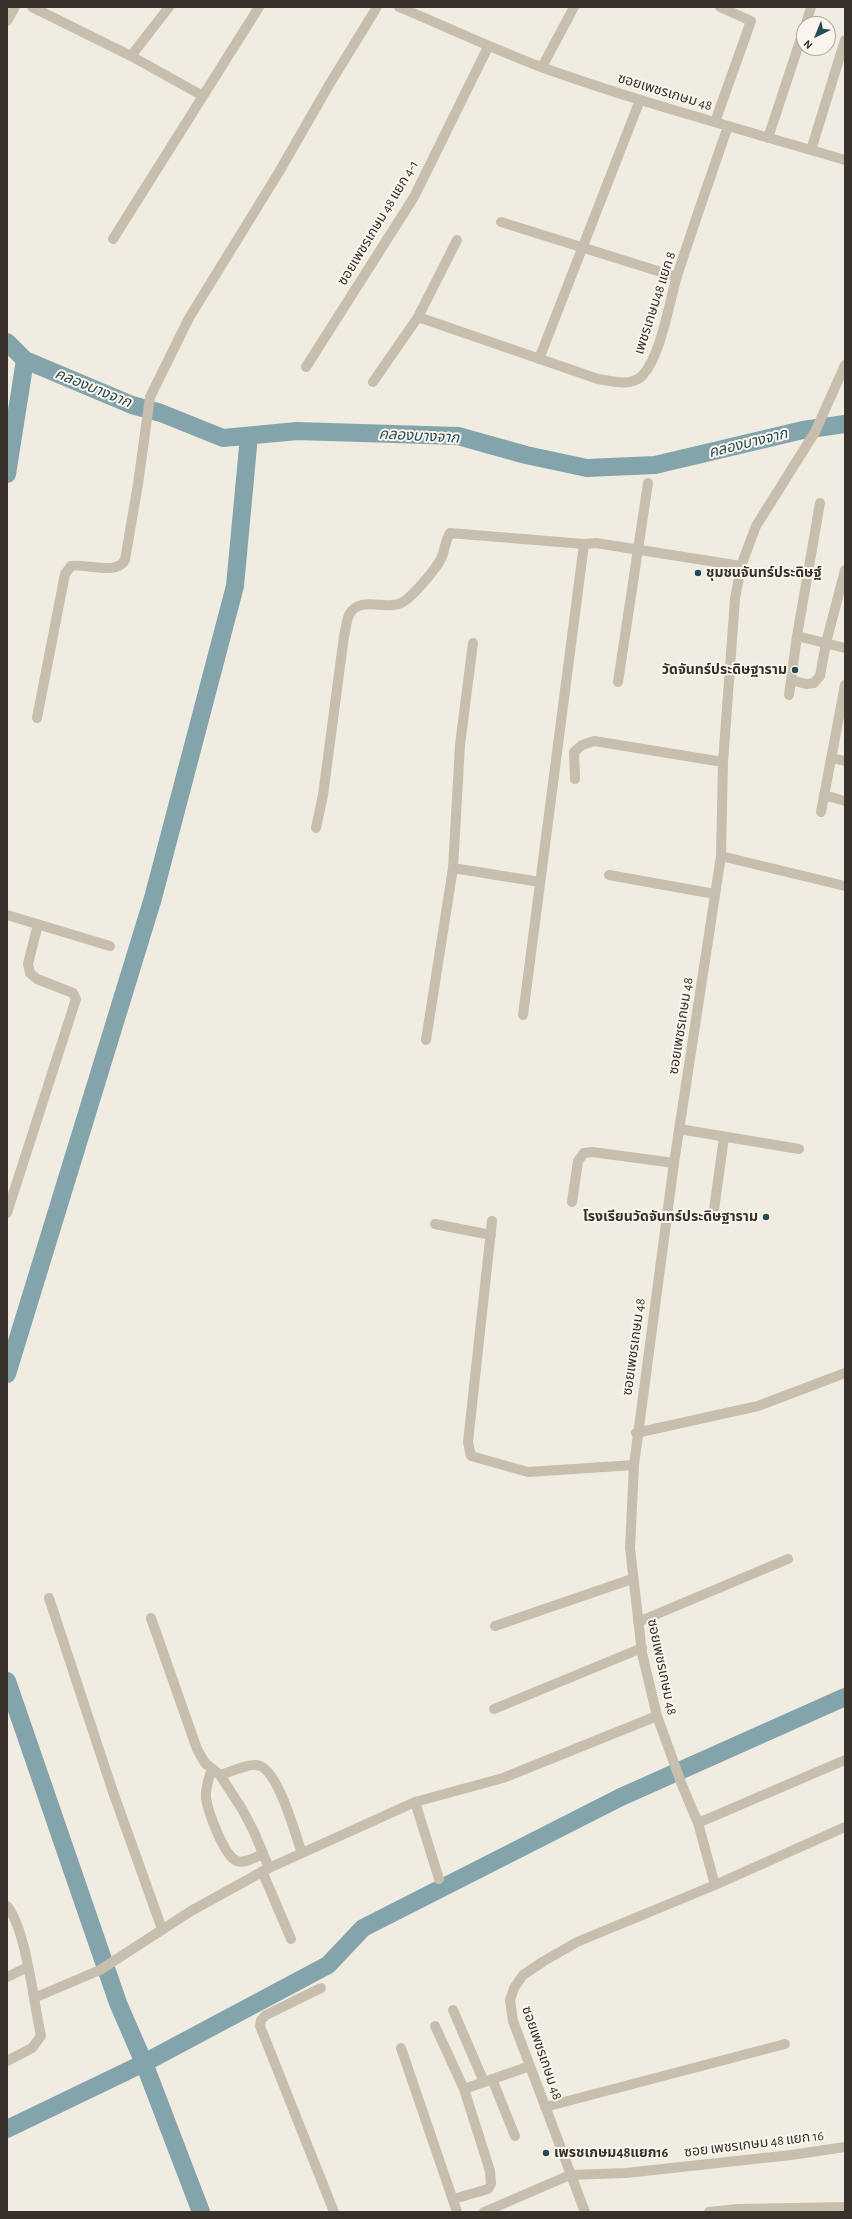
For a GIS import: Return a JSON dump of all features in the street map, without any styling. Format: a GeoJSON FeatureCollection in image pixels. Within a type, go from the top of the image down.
{"type":"FeatureCollection","features":[{"type":"Feature","properties":{"kind":"street"},"geometry":{"type":"LineString","coordinates":[[7,21],[15,7]]}},
{"type":"Feature","properties":{"kind":"street"},"geometry":{"type":"LineString","coordinates":[[32,7],[132,56],[203,96]]}},
{"type":"Feature","properties":{"kind":"street"},"geometry":{"type":"LineString","coordinates":[[132,56],[169,7]]}},
{"type":"Feature","properties":{"kind":"street"},"geometry":{"type":"LineString","coordinates":[[37,718],[65,574],[71,566],[79,565],[115,568],[122,565],[138,484],[150,397],[189,318],[279,172],[329,85],[377,7]]}},
{"type":"Feature","properties":{"kind":"street","name":"ซอยเพชรเกษม 48"},"geometry":{"type":"LineString","coordinates":[[399,7],[488,46],[542,67],[640,100],[845,160]]}},
{"type":"Feature","properties":{"kind":"street"},"geometry":{"type":"LineString","coordinates":[[542,67],[574,7]]}},
{"type":"Feature","properties":{"kind":"street"},"geometry":{"type":"LineString","coordinates":[[715,122],[751,21],[720,7]]}},
{"type":"Feature","properties":{"kind":"street"},"geometry":{"type":"LineString","coordinates":[[113,240],[256,8]]}},
{"type":"Feature","properties":{"kind":"street"},"geometry":{"type":"LineString","coordinates":[[811,150],[845,40]]}},
{"type":"Feature","properties":{"kind":"street","name":"ซอยเพชรเกษม 48 แยก 4-1"},"geometry":{"type":"LineString","coordinates":[[306,367],[414,197],[488,46]]}},
{"type":"Feature","properties":{"kind":"street"},"geometry":{"type":"LineString","coordinates":[[768,138],[796,53]]}},
{"type":"Feature","properties":{"kind":"street"},"geometry":{"type":"LineString","coordinates":[[539,359],[640,100]]}},
{"type":"Feature","properties":{"kind":"street","name":"เพชรเกษม48 แยก 8"},"geometry":{"type":"LineString","coordinates":[[418,317],[598,379],[624,383],[635,381],[649,366],[662,330],[677,277],[728,126]]}},
{"type":"Feature","properties":{"kind":"street"},"geometry":{"type":"LineString","coordinates":[[501,222],[583,246],[677,277]]}},
{"type":"Feature","properties":{"kind":"street"},"geometry":{"type":"LineString","coordinates":[[373,382],[418,317],[456,240]]}},
{"type":"Feature","properties":{"kind":"street","name":"ซอยเพชรเกษม 48"},"geometry":{"type":"LineString","coordinates":[[585,2212],[513,2020],[510,2000],[514,1988],[523,1975],[577,1942],[715,1886],[698,1823],[682,1785],[657,1716],[642,1648],[632,1579],[630,1548],[636,1433],[679,1129],[721,856],[723,762],[735,599],[741,566],[756,526],[815,432],[845,366]]}},
{"type":"Feature","properties":{"kind":"street"},"geometry":{"type":"LineString","coordinates":[[618,682],[648,483]]}},
{"type":"Feature","properties":{"kind":"street"},"geometry":{"type":"LineString","coordinates":[[789,695],[797,636],[820,503]]}},
{"type":"Feature","properties":{"kind":"street"},"geometry":{"type":"LineString","coordinates":[[316,828],[324,787],[344,636],[350,615],[357,607],[374,604],[394,606],[408,598],[440,559],[450,533],[584,544],[596,543],[741,566]]}},
{"type":"Feature","properties":{"kind":"street"},"geometry":{"type":"LineString","coordinates":[[523,1014],[584,544]]}},
{"type":"Feature","properties":{"kind":"street"},"geometry":{"type":"LineString","coordinates":[[791,680],[806,684],[814,683],[820,676],[826,643],[845,570]]}},
{"type":"Feature","properties":{"kind":"street"},"geometry":{"type":"LineString","coordinates":[[797,636],[845,648]]}},
{"type":"Feature","properties":{"kind":"street"},"geometry":{"type":"LineString","coordinates":[[426,1040],[452,868],[460,745],[473,643]]}},
{"type":"Feature","properties":{"kind":"street"},"geometry":{"type":"LineString","coordinates":[[821,812],[845,685]]}},
{"type":"Feature","properties":{"kind":"street"},"geometry":{"type":"LineString","coordinates":[[575,779],[574,752],[582,745],[594,741],[723,762]]}},
{"type":"Feature","properties":{"kind":"street"},"geometry":{"type":"LineString","coordinates":[[832,758],[845,761]]}},
{"type":"Feature","properties":{"kind":"street"},"geometry":{"type":"LineString","coordinates":[[824,795],[845,801]]}},
{"type":"Feature","properties":{"kind":"street"},"geometry":{"type":"LineString","coordinates":[[721,856],[845,886]]}},
{"type":"Feature","properties":{"kind":"street"},"geometry":{"type":"LineString","coordinates":[[452,868],[540,882]]}},
{"type":"Feature","properties":{"kind":"street"},"geometry":{"type":"LineString","coordinates":[[609,875],[715,894]]}},
{"type":"Feature","properties":{"kind":"street"},"geometry":{"type":"LineString","coordinates":[[7,915],[110,946]]}},
{"type":"Feature","properties":{"kind":"street"},"geometry":{"type":"LineString","coordinates":[[7,1213],[76,999],[73,993],[37,979],[30,974],[28,964],[38,924]]}},
{"type":"Feature","properties":{"kind":"street"},"geometry":{"type":"LineString","coordinates":[[679,1129],[799,1149]]}},
{"type":"Feature","properties":{"kind":"street"},"geometry":{"type":"LineString","coordinates":[[713,1217],[724,1137]]}},
{"type":"Feature","properties":{"kind":"street"},"geometry":{"type":"LineString","coordinates":[[572,1202],[578,1161],[584,1153],[592,1152],[674,1163]]}},
{"type":"Feature","properties":{"kind":"street"},"geometry":{"type":"LineString","coordinates":[[492,1221],[468,1442],[471,1456],[528,1472],[634,1465]]}},
{"type":"Feature","properties":{"kind":"street"},"geometry":{"type":"LineString","coordinates":[[435,1224],[491,1235]]}},
{"type":"Feature","properties":{"kind":"street"},"geometry":{"type":"LineString","coordinates":[[636,1433],[758,1406],[845,1373]]}},
{"type":"Feature","properties":{"kind":"street"},"geometry":{"type":"LineString","coordinates":[[638,1622],[788,1559]]}},
{"type":"Feature","properties":{"kind":"street"},"geometry":{"type":"LineString","coordinates":[[495,1626],[632,1579]]}},
{"type":"Feature","properties":{"kind":"street"},"geometry":{"type":"LineString","coordinates":[[49,1598],[113,1792],[162,1929]]}},
{"type":"Feature","properties":{"kind":"street"},"geometry":{"type":"LineString","coordinates":[[150,1618],[197,1749],[205,1763],[220,1775],[254,1832],[263,1854],[265,1869],[291,1939]]}},
{"type":"Feature","properties":{"kind":"street"},"geometry":{"type":"LineString","coordinates":[[494,1709],[642,1648]]}},
{"type":"Feature","properties":{"kind":"street"},"geometry":{"type":"LineString","coordinates":[[34,1998],[100,1970],[162,1929],[265,1869],[415,1802],[503,1778],[657,1716]]}},
{"type":"Feature","properties":{"kind":"street"},"geometry":{"type":"LineString","coordinates":[[698,1823],[845,1760]]}},
{"type":"Feature","properties":{"kind":"street"},"geometry":{"type":"LineString","coordinates":[[220,1775],[256,1764],[266,1768],[276,1780],[302,1853]]}},
{"type":"Feature","properties":{"kind":"street"},"geometry":{"type":"LineString","coordinates":[[212,1768],[206,1790],[206,1799],[224,1850],[236,1861],[243,1862],[263,1854]]}},
{"type":"Feature","properties":{"kind":"street"},"geometry":{"type":"LineString","coordinates":[[415,1802],[439,1878]]}},
{"type":"Feature","properties":{"kind":"street"},"geometry":{"type":"LineString","coordinates":[[715,1886],[845,1827]]}},
{"type":"Feature","properties":{"kind":"street"},"geometry":{"type":"LineString","coordinates":[[7,1906],[18,1928],[28,1967],[41,2036],[32,2048],[7,2061]]}},
{"type":"Feature","properties":{"kind":"street"},"geometry":{"type":"LineString","coordinates":[[7,1977],[28,1967]]}},
{"type":"Feature","properties":{"kind":"street"},"geometry":{"type":"LineString","coordinates":[[321,1988],[266,2015],[261,2020],[260,2026],[334,2212]]}},
{"type":"Feature","properties":{"kind":"street"},"geometry":{"type":"LineString","coordinates":[[453,2010],[516,2136]]}},
{"type":"Feature","properties":{"kind":"street"},"geometry":{"type":"LineString","coordinates":[[435,2026],[464,2089],[490,2171],[491,2184],[488,2189],[482,2192],[456,2198]]}},
{"type":"Feature","properties":{"kind":"street"},"geometry":{"type":"LineString","coordinates":[[545,2107],[785,2044]]}},
{"type":"Feature","properties":{"kind":"street"},"geometry":{"type":"LineString","coordinates":[[400,2048],[457,2212]]}},
{"type":"Feature","properties":{"kind":"street"},"geometry":{"type":"LineString","coordinates":[[464,2089],[530,2066]]}},
{"type":"Feature","properties":{"kind":"street","name":"ซอย เพชรเกษม 48 แยก 16"},"geometry":{"type":"LineString","coordinates":[[570,2175],[634,2172],[791,2156],[845,2147]]}},
{"type":"Feature","properties":{"kind":"street"},"geometry":{"type":"LineString","coordinates":[[484,2212],[570,2175]]}},
{"type":"Feature","properties":{"kind":"street"},"geometry":{"type":"LineString","coordinates":[[708,2212],[738,2209],[845,2207]]}},
{"type":"Feature","properties":{"kind":"waterway","name":"คลองบางจาก"},"geometry":{"type":"LineString","coordinates":[[7,342],[25,360],[132,405],[161,413],[223,438],[297,431],[458,436],[526,455],[587,468],[655,465],[803,430],[845,424]]}},
{"type":"Feature","properties":{"kind":"waterway"},"geometry":{"type":"LineString","coordinates":[[7,474],[25,360]]}},
{"type":"Feature","properties":{"kind":"waterway"},"geometry":{"type":"LineString","coordinates":[[7,1374],[153,898],[235,586],[249,436]]}},
{"type":"Feature","properties":{"kind":"waterway"},"geometry":{"type":"LineString","coordinates":[[7,1681],[118,2003],[144,2063],[201,2212]]}},
{"type":"Feature","properties":{"kind":"waterway"},"geometry":{"type":"LineString","coordinates":[[7,2129],[144,2063],[328,1965],[363,1928],[621,1797],[845,1697]]}},
{"type":"Feature","properties":{"kind":"place","name":"ชุมชนจันทร์ประดิษฐ์"},"geometry":{"type":"Point","coordinates":[698,573]}},
{"type":"Feature","properties":{"kind":"place","name":"วัดจันทร์ประดิษฐาราม"},"geometry":{"type":"Point","coordinates":[795,670]}},
{"type":"Feature","properties":{"kind":"place","name":"โรงเรียนวัดจันทร์ประดิษฐาราม"},"geometry":{"type":"Point","coordinates":[766,1217]}},
{"type":"Feature","properties":{"kind":"place","name":"เพรชเกษม48แยก16"},"geometry":{"type":"Point","coordinates":[546,2153]}}]}
